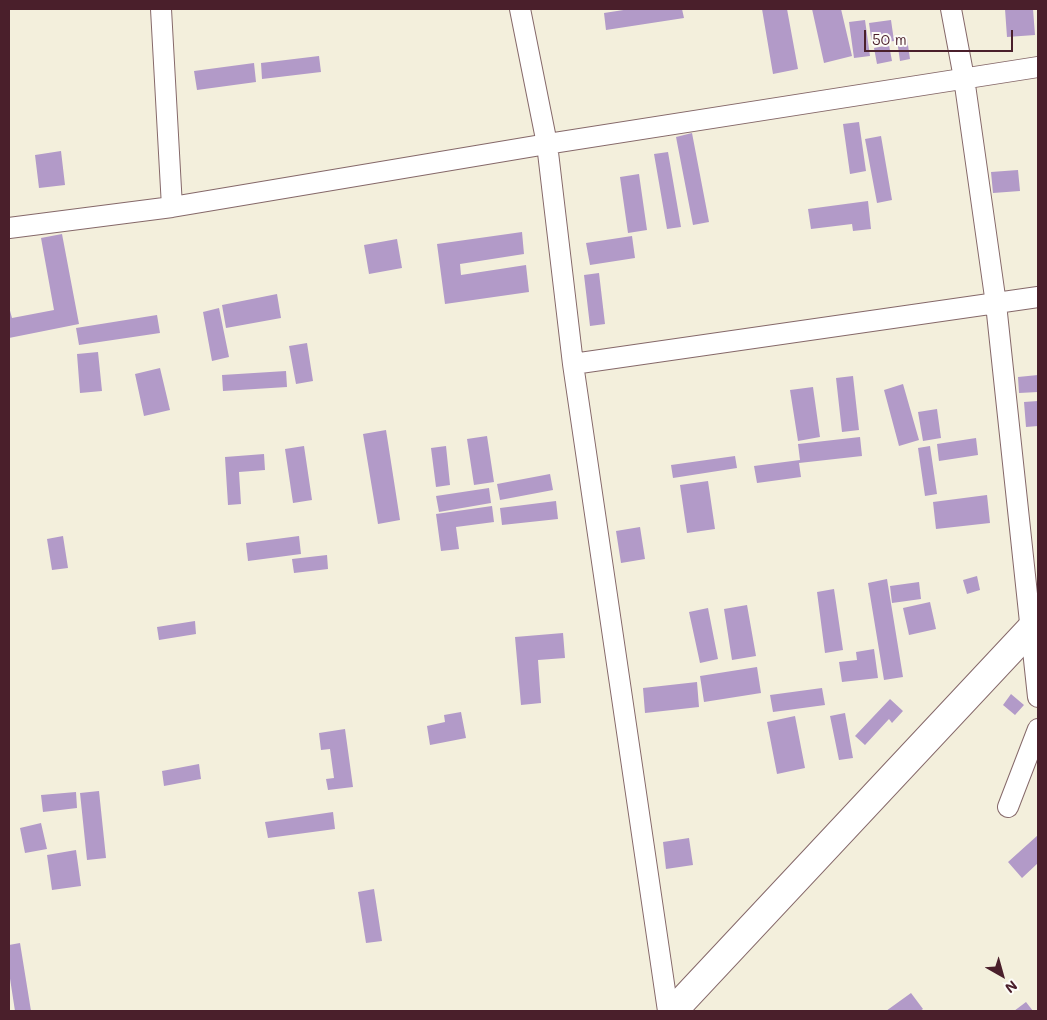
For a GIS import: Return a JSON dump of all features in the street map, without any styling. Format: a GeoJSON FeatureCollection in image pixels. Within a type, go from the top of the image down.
{"type":"FeatureCollection","features":[{"type":"Feature","properties":{"kind":"main road"},"geometry":{"type":"LineString","coordinates":[[673,1011],[1035,625]]}},
{"type":"Feature","properties":{"kind":"street"},"geometry":{"type":"LineString","coordinates":[[161,9],[172,207]]}},
{"type":"Feature","properties":{"kind":"street"},"geometry":{"type":"LineString","coordinates":[[520,9],[547,144],[573,364],[668,1011]]}},
{"type":"Feature","properties":{"kind":"street"},"geometry":{"type":"LineString","coordinates":[[951,9],[964,78],[996,304],[1035,625],[1038,697]]}},
{"type":"Feature","properties":{"kind":"street"},"geometry":{"type":"LineString","coordinates":[[9,228],[172,207],[547,144],[1038,67]]}},
{"type":"Feature","properties":{"kind":"street"},"geometry":{"type":"LineString","coordinates":[[573,364],[1038,297]]}},
{"type":"Feature","properties":{"kind":"street"},"geometry":{"type":"LineString","coordinates":[[1008,807],[1038,729]]}},
{"type":"Feature","properties":{"kind":"building"},"geometry":{"type":"Polygon","coordinates":[[[630,9],[682,9],[684,18],[606,30],[604,13],[630,9]]]}},
{"type":"Feature","properties":{"kind":"building"},"geometry":{"type":"Polygon","coordinates":[[[762,9],[787,9],[798,69],[773,74],[762,9]]]}},
{"type":"Feature","properties":{"kind":"building"},"geometry":{"type":"Polygon","coordinates":[[[812,9],[841,9],[852,56],[824,63],[812,9]]]}},
{"type":"Feature","properties":{"kind":"building"},"geometry":{"type":"Polygon","coordinates":[[[1005,9],[1033,9],[1035,35],[1007,37],[1005,9]]]}},
{"type":"Feature","properties":{"kind":"building"},"geometry":{"type":"Polygon","coordinates":[[[865,20],[870,56],[854,58],[849,22],[865,20]]]}},
{"type":"Feature","properties":{"kind":"building"},"geometry":{"type":"Polygon","coordinates":[[[891,20],[894,41],[872,44],[869,23],[891,20]]]}},
{"type":"Feature","properties":{"kind":"building"},"geometry":{"type":"Polygon","coordinates":[[[907,38],[910,59],[900,61],[897,40],[907,38]]]}},
{"type":"Feature","properties":{"kind":"building"},"geometry":{"type":"Polygon","coordinates":[[[889,45],[892,61],[877,64],[874,48],[889,45]]]}},
{"type":"Feature","properties":{"kind":"building"},"geometry":{"type":"Polygon","coordinates":[[[319,56],[321,72],[262,79],[261,63],[319,56]]]}},
{"type":"Feature","properties":{"kind":"building"},"geometry":{"type":"Polygon","coordinates":[[[254,63],[256,82],[197,90],[194,71],[254,63]]]}},
{"type":"Feature","properties":{"kind":"building"},"geometry":{"type":"Polygon","coordinates":[[[859,122],[866,171],[850,174],[843,124],[859,122]]]}},
{"type":"Feature","properties":{"kind":"building"},"geometry":{"type":"Polygon","coordinates":[[[692,133],[709,222],[693,225],[676,137],[692,133]]]}},
{"type":"Feature","properties":{"kind":"building"},"geometry":{"type":"Polygon","coordinates":[[[881,136],[892,200],[877,203],[865,139],[881,136]]]}},
{"type":"Feature","properties":{"kind":"building"},"geometry":{"type":"Polygon","coordinates":[[[61,151],[65,185],[39,188],[35,155],[61,151]]]}},
{"type":"Feature","properties":{"kind":"building"},"geometry":{"type":"Polygon","coordinates":[[[668,152],[681,227],[667,229],[654,154],[668,152]]]}},
{"type":"Feature","properties":{"kind":"building"},"geometry":{"type":"Polygon","coordinates":[[[1018,170],[1020,191],[993,193],[991,172],[1018,170]]]}},
{"type":"Feature","properties":{"kind":"building"},"geometry":{"type":"Polygon","coordinates":[[[639,174],[647,230],[628,233],[620,177],[639,174]]]}},
{"type":"Feature","properties":{"kind":"building"},"geometry":{"type":"Polygon","coordinates":[[[868,201],[871,229],[853,231],[852,224],[811,229],[808,209],[868,201]]]}},
{"type":"Feature","properties":{"kind":"building"},"geometry":{"type":"Polygon","coordinates":[[[522,232],[524,254],[460,264],[461,275],[526,265],[529,292],[445,304],[437,244],[522,232]]]}},
{"type":"Feature","properties":{"kind":"building"},"geometry":{"type":"Polygon","coordinates":[[[62,234],[79,324],[9,338],[9,307],[12,318],[54,310],[41,238],[62,234]]]}},
{"type":"Feature","properties":{"kind":"building"},"geometry":{"type":"Polygon","coordinates":[[[632,236],[635,258],[590,265],[586,243],[632,236]]]}},
{"type":"Feature","properties":{"kind":"building"},"geometry":{"type":"Polygon","coordinates":[[[397,239],[402,268],[369,274],[364,245],[397,239]]]}},
{"type":"Feature","properties":{"kind":"building"},"geometry":{"type":"Polygon","coordinates":[[[599,273],[605,324],[590,326],[584,275],[599,273]]]}},
{"type":"Feature","properties":{"kind":"building"},"geometry":{"type":"Polygon","coordinates":[[[277,294],[281,318],[226,328],[222,305],[277,294]]]}},
{"type":"Feature","properties":{"kind":"building"},"geometry":{"type":"Polygon","coordinates":[[[219,308],[229,357],[212,361],[203,312],[219,308]]]}},
{"type":"Feature","properties":{"kind":"building"},"geometry":{"type":"Polygon","coordinates":[[[157,315],[160,333],[79,345],[76,328],[157,315]]]}},
{"type":"Feature","properties":{"kind":"building"},"geometry":{"type":"Polygon","coordinates":[[[307,343],[313,381],[296,384],[289,346],[307,343]]]}},
{"type":"Feature","properties":{"kind":"building"},"geometry":{"type":"Polygon","coordinates":[[[98,352],[102,391],[80,393],[77,354],[98,352]]]}},
{"type":"Feature","properties":{"kind":"building"},"geometry":{"type":"Polygon","coordinates":[[[160,368],[170,410],[144,416],[135,374],[160,368]]]}},
{"type":"Feature","properties":{"kind":"building"},"geometry":{"type":"Polygon","coordinates":[[[286,371],[287,387],[223,391],[222,375],[286,371]]]}},
{"type":"Feature","properties":{"kind":"building"},"geometry":{"type":"Polygon","coordinates":[[[1038,375],[1038,392],[1019,393],[1018,377],[1038,375]]]}},
{"type":"Feature","properties":{"kind":"building"},"geometry":{"type":"Polygon","coordinates":[[[853,376],[859,430],[842,432],[836,378],[853,376]]]}},
{"type":"Feature","properties":{"kind":"building"},"geometry":{"type":"Polygon","coordinates":[[[903,384],[919,440],[899,446],[884,390],[903,384]]]}},
{"type":"Feature","properties":{"kind":"building"},"geometry":{"type":"Polygon","coordinates":[[[813,387],[820,437],[798,441],[790,390],[813,387]]]}},
{"type":"Feature","properties":{"kind":"building"},"geometry":{"type":"Polygon","coordinates":[[[1038,401],[1038,426],[1026,427],[1024,402],[1038,401]]]}},
{"type":"Feature","properties":{"kind":"building"},"geometry":{"type":"Polygon","coordinates":[[[937,409],[941,438],[923,441],[918,412],[937,409]]]}},
{"type":"Feature","properties":{"kind":"building"},"geometry":{"type":"Polygon","coordinates":[[[386,430],[400,520],[378,524],[363,434],[386,430]]]}},
{"type":"Feature","properties":{"kind":"building"},"geometry":{"type":"Polygon","coordinates":[[[487,436],[494,482],[474,485],[467,439],[487,436]]]}},
{"type":"Feature","properties":{"kind":"building"},"geometry":{"type":"Polygon","coordinates":[[[860,437],[862,456],[799,463],[801,477],[757,483],[754,466],[800,460],[798,444],[860,437]]]}},
{"type":"Feature","properties":{"kind":"building"},"geometry":{"type":"Polygon","coordinates":[[[976,438],[978,455],[939,461],[937,444],[976,438]]]}},
{"type":"Feature","properties":{"kind":"building"},"geometry":{"type":"Polygon","coordinates":[[[304,446],[312,500],[293,503],[285,449],[304,446]]]}},
{"type":"Feature","properties":{"kind":"building"},"geometry":{"type":"Polygon","coordinates":[[[446,446],[450,485],[436,487],[431,448],[446,446]]]}},
{"type":"Feature","properties":{"kind":"building"},"geometry":{"type":"Polygon","coordinates":[[[930,446],[937,494],[925,496],[918,448],[930,446]]]}},
{"type":"Feature","properties":{"kind":"building"},"geometry":{"type":"Polygon","coordinates":[[[264,454],[265,470],[239,472],[241,504],[228,505],[225,457],[264,454]]]}},
{"type":"Feature","properties":{"kind":"building"},"geometry":{"type":"Polygon","coordinates":[[[735,456],[737,468],[673,478],[671,465],[735,456]]]}},
{"type":"Feature","properties":{"kind":"building"},"geometry":{"type":"Polygon","coordinates":[[[550,474],[553,490],[500,500],[497,484],[550,474]]]}},
{"type":"Feature","properties":{"kind":"building"},"geometry":{"type":"Polygon","coordinates":[[[708,481],[715,529],[687,533],[680,485],[708,481]]]}},
{"type":"Feature","properties":{"kind":"building"},"geometry":{"type":"Polygon","coordinates":[[[489,488],[491,503],[439,512],[436,496],[489,488]]]}},
{"type":"Feature","properties":{"kind":"building"},"geometry":{"type":"Polygon","coordinates":[[[987,495],[990,523],[936,529],[933,502],[987,495]]]}},
{"type":"Feature","properties":{"kind":"building"},"geometry":{"type":"Polygon","coordinates":[[[556,501],[558,519],[502,525],[500,508],[556,501]]]}},
{"type":"Feature","properties":{"kind":"building"},"geometry":{"type":"Polygon","coordinates":[[[492,506],[494,522],[456,527],[459,549],[441,551],[436,514],[492,506]]]}},
{"type":"Feature","properties":{"kind":"building"},"geometry":{"type":"Polygon","coordinates":[[[640,527],[645,559],[621,563],[616,531],[640,527]]]}},
{"type":"Feature","properties":{"kind":"building"},"geometry":{"type":"Polygon","coordinates":[[[63,536],[68,568],[52,570],[47,539],[63,536]]]}},
{"type":"Feature","properties":{"kind":"building"},"geometry":{"type":"Polygon","coordinates":[[[299,536],[301,554],[248,561],[246,543],[299,536]]]}},
{"type":"Feature","properties":{"kind":"building"},"geometry":{"type":"Polygon","coordinates":[[[327,555],[328,569],[294,573],[292,559],[327,555]]]}},
{"type":"Feature","properties":{"kind":"building"},"geometry":{"type":"Polygon","coordinates":[[[977,576],[980,590],[967,594],[963,580],[977,576]]]}},
{"type":"Feature","properties":{"kind":"building"},"geometry":{"type":"Polygon","coordinates":[[[887,579],[903,677],[884,680],[868,583],[887,579]]]}},
{"type":"Feature","properties":{"kind":"building"},"geometry":{"type":"Polygon","coordinates":[[[919,582],[921,599],[892,603],[890,586],[919,582]]]}},
{"type":"Feature","properties":{"kind":"building"},"geometry":{"type":"Polygon","coordinates":[[[834,589],[843,650],[825,653],[817,592],[834,589]]]}},
{"type":"Feature","properties":{"kind":"building"},"geometry":{"type":"Polygon","coordinates":[[[930,602],[936,629],[909,635],[903,608],[930,602]]]}},
{"type":"Feature","properties":{"kind":"building"},"geometry":{"type":"Polygon","coordinates":[[[747,605],[756,656],[732,660],[724,609],[747,605]]]}},
{"type":"Feature","properties":{"kind":"building"},"geometry":{"type":"Polygon","coordinates":[[[708,608],[718,659],[700,663],[689,612],[708,608]]]}},
{"type":"Feature","properties":{"kind":"building"},"geometry":{"type":"Polygon","coordinates":[[[195,621],[196,634],[159,640],[157,627],[195,621]]]}},
{"type":"Feature","properties":{"kind":"building"},"geometry":{"type":"Polygon","coordinates":[[[563,633],[565,658],[538,660],[541,703],[521,705],[515,637],[563,633]]]}},
{"type":"Feature","properties":{"kind":"building"},"geometry":{"type":"Polygon","coordinates":[[[874,649],[878,678],[842,682],[839,662],[857,660],[856,652],[874,649]]]}},
{"type":"Feature","properties":{"kind":"building"},"geometry":{"type":"Polygon","coordinates":[[[757,667],[761,693],[704,702],[700,676],[757,667]]]}},
{"type":"Feature","properties":{"kind":"building"},"geometry":{"type":"Polygon","coordinates":[[[697,682],[699,707],[645,713],[643,688],[697,682]]]}},
{"type":"Feature","properties":{"kind":"building"},"geometry":{"type":"Polygon","coordinates":[[[822,688],[825,705],[773,712],[770,695],[822,688]]]}},
{"type":"Feature","properties":{"kind":"building"},"geometry":{"type":"Polygon","coordinates":[[[1011,694],[1024,705],[1015,715],[1003,705],[1011,694]]]}},
{"type":"Feature","properties":{"kind":"building"},"geometry":{"type":"Polygon","coordinates":[[[890,699],[903,711],[892,723],[889,719],[865,745],[855,736],[890,699]]]}},
{"type":"Feature","properties":{"kind":"building"},"geometry":{"type":"Polygon","coordinates":[[[461,712],[466,738],[430,745],[427,726],[445,722],[444,715],[461,712]]]}},
{"type":"Feature","properties":{"kind":"building"},"geometry":{"type":"Polygon","coordinates":[[[845,713],[853,758],[839,760],[830,716],[845,713]]]}},
{"type":"Feature","properties":{"kind":"building"},"geometry":{"type":"Polygon","coordinates":[[[795,716],[805,768],[777,774],[767,722],[795,716]]]}},
{"type":"Feature","properties":{"kind":"building"},"geometry":{"type":"Polygon","coordinates":[[[345,729],[353,787],[328,790],[326,779],[334,778],[330,749],[321,750],[319,733],[345,729]]]}},
{"type":"Feature","properties":{"kind":"building"},"geometry":{"type":"Polygon","coordinates":[[[199,764],[201,779],[164,786],[162,771],[199,764]]]}},
{"type":"Feature","properties":{"kind":"building"},"geometry":{"type":"Polygon","coordinates":[[[99,791],[106,858],[87,860],[80,793],[99,791]]]}},
{"type":"Feature","properties":{"kind":"building"},"geometry":{"type":"Polygon","coordinates":[[[76,792],[77,808],[43,812],[41,795],[76,792]]]}},
{"type":"Feature","properties":{"kind":"building"},"geometry":{"type":"Polygon","coordinates":[[[333,812],[335,829],[268,838],[265,822],[333,812]]]}},
{"type":"Feature","properties":{"kind":"building"},"geometry":{"type":"Polygon","coordinates":[[[41,823],[47,849],[25,853],[20,828],[41,823]]]}},
{"type":"Feature","properties":{"kind":"building"},"geometry":{"type":"Polygon","coordinates":[[[1038,835],[1038,863],[1022,878],[1008,862],[1038,835]]]}},
{"type":"Feature","properties":{"kind":"building"},"geometry":{"type":"Polygon","coordinates":[[[689,838],[693,865],[666,869],[663,842],[689,838]]]}},
{"type":"Feature","properties":{"kind":"building"},"geometry":{"type":"Polygon","coordinates":[[[76,850],[81,886],[52,890],[47,855],[76,850]]]}},
{"type":"Feature","properties":{"kind":"building"},"geometry":{"type":"Polygon","coordinates":[[[374,889],[382,941],[366,943],[358,892],[374,889]]]}},
{"type":"Feature","properties":{"kind":"building"},"geometry":{"type":"Polygon","coordinates":[[[20,943],[31,1011],[15,1011],[9,972],[9,945],[20,943]]]}},
{"type":"Feature","properties":{"kind":"building"},"geometry":{"type":"Polygon","coordinates":[[[911,993],[923,1009],[920,1011],[886,1011],[911,993]]]}},
{"type":"Feature","properties":{"kind":"building"},"geometry":{"type":"Polygon","coordinates":[[[1026,1002],[1033,1011],[1014,1011],[1026,1002]]]}}]}
